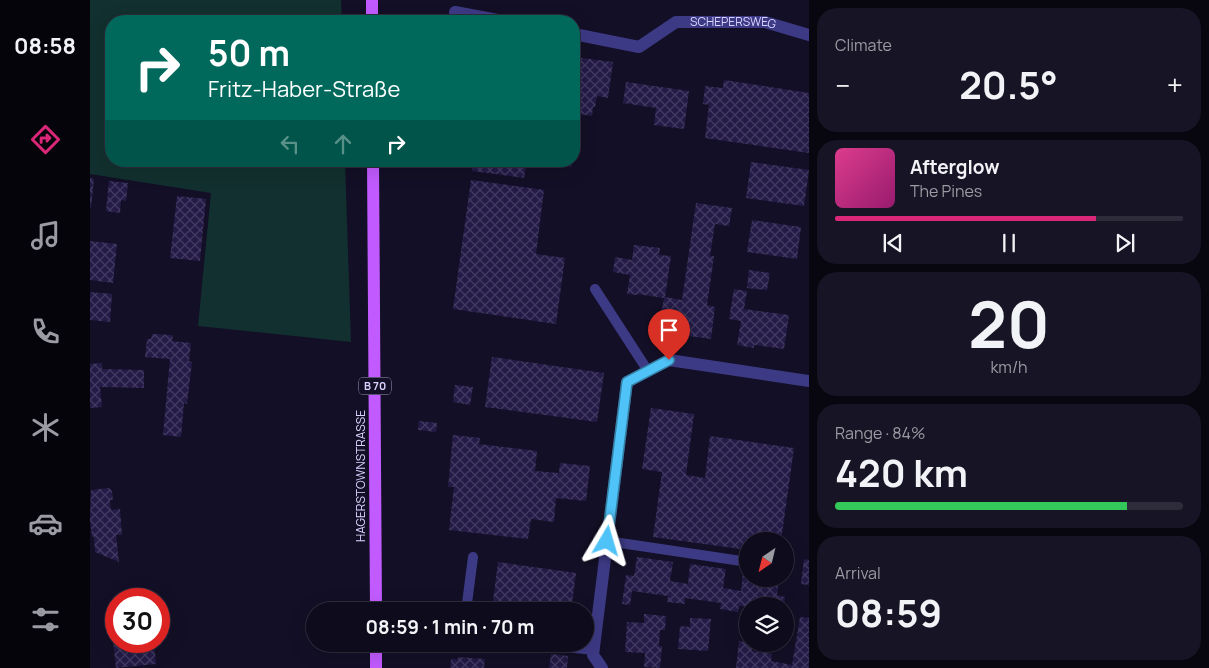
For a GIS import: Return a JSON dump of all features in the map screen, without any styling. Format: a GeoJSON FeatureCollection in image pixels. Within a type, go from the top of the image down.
{"type":"FeatureCollection","features":[{"type":"Feature","properties":{"kind":"main road"},"geometry":{"type":"LineString","coordinates":[[372,0],[372,15]]}},
{"type":"Feature","properties":{"kind":"main road","name":"HAGERSTOWNSTRASSE"},"geometry":{"type":"LineString","coordinates":[[373,167],[376,602]]}},
{"type":"Feature","properties":{"kind":"main road"},"geometry":{"type":"LineString","coordinates":[[376,652],[376,668]]}},
{"type":"Feature","properties":{"kind":"street"},"geometry":{"type":"LineString","coordinates":[[456,12],[472,15]]}},
{"type":"Feature","properties":{"kind":"street","name":"SCHEPERSWEG"},"geometry":{"type":"LineString","coordinates":[[580,35],[639,47],[676,22],[765,22],[809,35]]}},
{"type":"Feature","properties":{"kind":"street"},"geometry":{"type":"LineString","coordinates":[[594,650],[627,382],[669,360],[809,381]]}},
{"type":"Feature","properties":{"kind":"street"},"geometry":{"type":"LineString","coordinates":[[594,652],[593,655],[602,668]]}},
{"type":"Feature","properties":{"kind":"lane"},"geometry":{"type":"LineString","coordinates":[[595,289],[648,371]]}},
{"type":"Feature","properties":{"kind":"lane"},"geometry":{"type":"LineString","coordinates":[[607,541],[739,561]]}},
{"type":"Feature","properties":{"kind":"lane"},"geometry":{"type":"LineString","coordinates":[[467,602],[473,557]]}},
{"type":"Feature","properties":{"kind":"green space"},"geometry":{"type":"Polygon","coordinates":[[[90,0],[341,0],[342,15],[105,15],[105,167],[345,167],[351,342],[198,326],[211,193],[90,174],[90,0]]]}},
{"type":"Feature","properties":{"kind":"building"},"geometry":{"type":"Polygon","coordinates":[[[580,58],[613,62],[608,98],[597,96],[592,116],[580,114],[580,58]]]}},
{"type":"Feature","properties":{"kind":"building"},"geometry":{"type":"Polygon","coordinates":[[[724,80],[809,93],[809,153],[705,138],[709,105],[703,104],[705,86],[723,88],[724,80]]]}},
{"type":"Feature","properties":{"kind":"building"},"geometry":{"type":"Polygon","coordinates":[[[626,82],[689,91],[684,129],[654,125],[656,108],[623,103],[626,82]]]}},
{"type":"Feature","properties":{"kind":"building"},"geometry":{"type":"Polygon","coordinates":[[[751,162],[809,170],[804,206],[746,198],[751,162]]]}},
{"type":"Feature","properties":{"kind":"building"},"geometry":{"type":"Polygon","coordinates":[[[472,167],[526,167],[524,178],[472,171],[472,167]]]}},
{"type":"Feature","properties":{"kind":"building"},"geometry":{"type":"Polygon","coordinates":[[[90,178],[94,179],[91,208],[90,208],[90,178]]]}},
{"type":"Feature","properties":{"kind":"building"},"geometry":{"type":"Polygon","coordinates":[[[471,180],[544,190],[536,254],[565,258],[556,324],[453,309],[471,180]]]}},
{"type":"Feature","properties":{"kind":"building"},"geometry":{"type":"Polygon","coordinates":[[[109,181],[128,183],[126,201],[121,200],[120,213],[106,211],[109,181]]]}},
{"type":"Feature","properties":{"kind":"building"},"geometry":{"type":"Polygon","coordinates":[[[177,196],[206,199],[200,261],[170,258],[177,196]]]}},
{"type":"Feature","properties":{"kind":"building"},"geometry":{"type":"Polygon","coordinates":[[[696,203],[732,208],[729,226],[715,224],[710,256],[714,256],[707,305],[715,307],[711,339],[658,332],[664,298],[627,294],[630,275],[613,272],[615,257],[632,260],[634,245],[660,248],[659,255],[671,256],[665,297],[682,300],[696,203]]]}},
{"type":"Feature","properties":{"kind":"building"},"geometry":{"type":"Polygon","coordinates":[[[752,220],[801,227],[797,259],[747,252],[752,220]]]}},
{"type":"Feature","properties":{"kind":"building"},"geometry":{"type":"Polygon","coordinates":[[[90,241],[117,244],[113,283],[90,280],[90,241]]]}},
{"type":"Feature","properties":{"kind":"building"},"geometry":{"type":"Polygon","coordinates":[[[749,270],[770,273],[767,290],[747,288],[749,270]]]}},
{"type":"Feature","properties":{"kind":"building"},"geometry":{"type":"Polygon","coordinates":[[[734,289],[747,291],[744,309],[789,315],[784,349],[754,345],[754,348],[737,345],[741,321],[729,319],[734,289]]]}},
{"type":"Feature","properties":{"kind":"building"},"geometry":{"type":"Polygon","coordinates":[[[90,292],[112,294],[110,322],[90,320],[90,292]]]}},
{"type":"Feature","properties":{"kind":"building"},"geometry":{"type":"Polygon","coordinates":[[[152,334],[173,335],[172,341],[191,343],[189,361],[192,362],[187,404],[184,403],[181,437],[163,435],[170,359],[145,357],[147,339],[151,339],[152,334]]]}},
{"type":"Feature","properties":{"kind":"building"},"geometry":{"type":"Polygon","coordinates":[[[492,357],[604,373],[597,422],[485,407],[492,357]]]}},
{"type":"Feature","properties":{"kind":"building"},"geometry":{"type":"Polygon","coordinates":[[[102,363],[102,369],[144,370],[144,388],[100,387],[102,407],[90,408],[90,364],[102,363]]]}},
{"type":"Feature","properties":{"kind":"building"},"geometry":{"type":"Polygon","coordinates":[[[455,385],[473,387],[470,405],[453,402],[455,385]]]}},
{"type":"Feature","properties":{"kind":"building"},"geometry":{"type":"Polygon","coordinates":[[[651,408],[694,414],[686,475],[705,478],[710,436],[794,448],[782,532],[739,532],[739,549],[653,537],[662,472],[642,469],[651,408]]]}},
{"type":"Feature","properties":{"kind":"building"},"geometry":{"type":"Polygon","coordinates":[[[419,421],[437,423],[436,432],[418,430],[419,421]]]}},
{"type":"Feature","properties":{"kind":"building"},"geometry":{"type":"Polygon","coordinates":[[[453,435],[480,438],[479,444],[537,451],[535,471],[559,473],[560,463],[590,466],[586,501],[556,498],[554,522],[531,519],[528,539],[449,530],[454,487],[448,487],[453,435]]]}},
{"type":"Feature","properties":{"kind":"building"},"geometry":{"type":"Polygon","coordinates":[[[109,488],[112,491],[113,500],[110,500],[111,510],[120,509],[122,535],[116,535],[119,562],[95,552],[94,537],[92,536],[90,520],[91,490],[109,488]]]}},
{"type":"Feature","properties":{"kind":"building"},"geometry":{"type":"Polygon","coordinates":[[[637,557],[673,562],[670,581],[688,584],[690,564],[726,569],[723,588],[741,591],[741,588],[778,588],[777,595],[785,597],[739,597],[738,612],[720,609],[721,603],[685,598],[685,604],[667,602],[668,596],[632,591],[630,605],[622,604],[626,575],[634,576],[637,557]]]}},
{"type":"Feature","properties":{"kind":"building"},"geometry":{"type":"Polygon","coordinates":[[[804,559],[809,560],[809,585],[801,584],[804,559]]]}},
{"type":"Feature","properties":{"kind":"building"},"geometry":{"type":"Polygon","coordinates":[[[498,562],[576,573],[572,602],[493,602],[498,562]]]}},
{"type":"Feature","properties":{"kind":"building"},"geometry":{"type":"Polygon","coordinates":[[[644,614],[666,616],[665,630],[660,630],[659,646],[662,646],[660,668],[644,667],[645,653],[625,652],[627,622],[644,623],[644,614]]]}},
{"type":"Feature","properties":{"kind":"building"},"geometry":{"type":"Polygon","coordinates":[[[800,617],[809,618],[809,668],[736,668],[739,641],[739,652],[772,654],[771,661],[792,665],[800,617]]]}},
{"type":"Feature","properties":{"kind":"building"},"geometry":{"type":"Polygon","coordinates":[[[690,618],[711,619],[708,651],[678,649],[680,626],[690,627],[690,618]]]}},
{"type":"Feature","properties":{"kind":"building"},"geometry":{"type":"Polygon","coordinates":[[[114,653],[155,653],[156,664],[116,668],[114,653]]]}},
{"type":"Feature","properties":{"kind":"building"},"geometry":{"type":"Polygon","coordinates":[[[551,654],[568,656],[567,668],[549,668],[551,654]]]}},
{"type":"Feature","properties":{"kind":"building"},"geometry":{"type":"Polygon","coordinates":[[[458,657],[485,659],[484,668],[450,668],[451,659],[458,659],[458,657]]]}},
{"type":"Feature","properties":{"kind":"route"},"geometry":{"type":"LineString","coordinates":[[607,541],[627,382],[669,360]]}}]}
